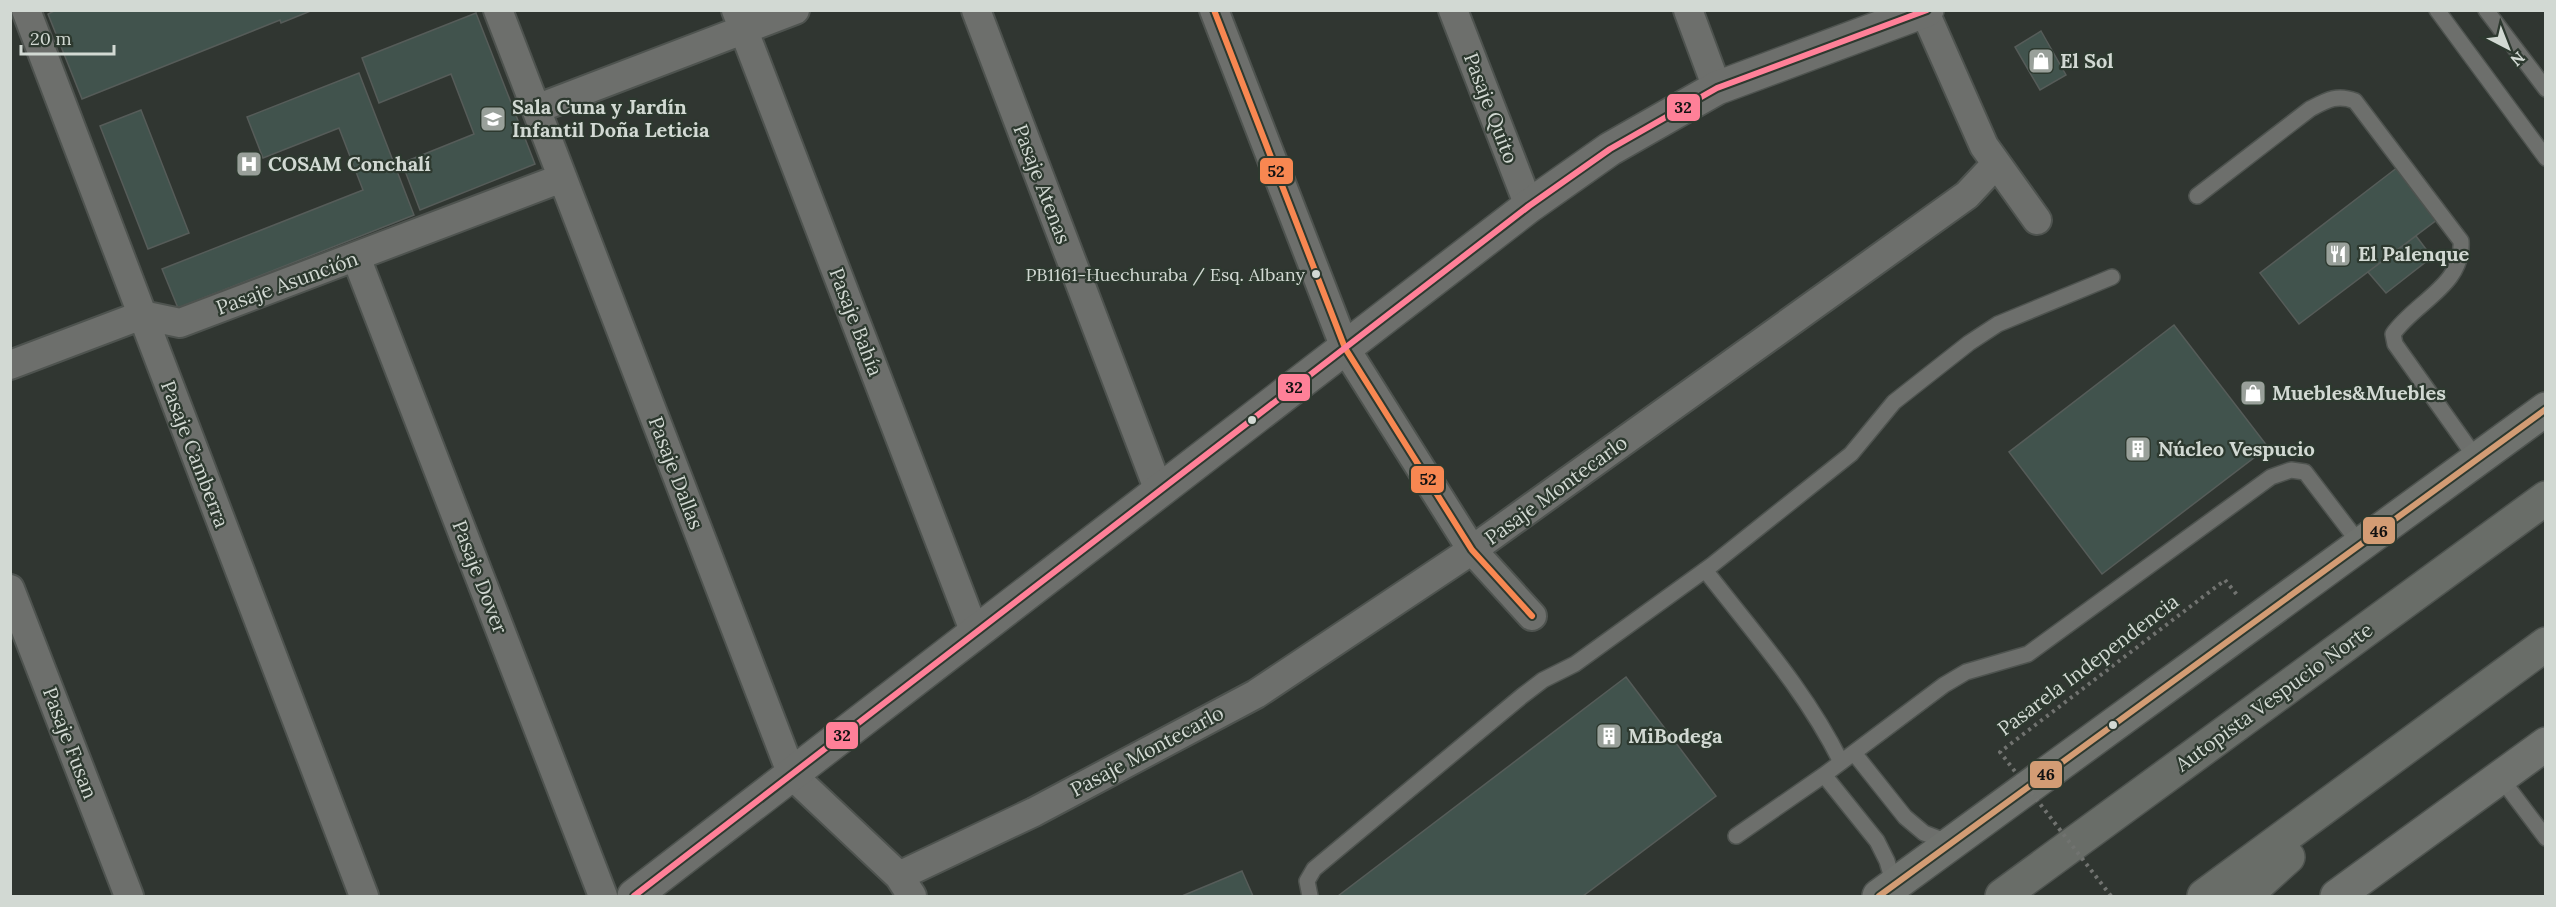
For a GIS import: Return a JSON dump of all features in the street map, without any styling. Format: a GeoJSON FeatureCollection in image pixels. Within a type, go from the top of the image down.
{"type":"FeatureCollection","features":[{"type":"Feature","properties":{"kind":"highway","name":"Autopista Vespucio Norte"},"geometry":{"type":"LineString","coordinates":[[2002,897],[2546,498]]}},
{"type":"Feature","properties":{"kind":"highway"},"geometry":{"type":"LineString","coordinates":[[2204,897],[2546,644]]}},
{"type":"Feature","properties":{"kind":"highway"},"geometry":{"type":"LineString","coordinates":[[2245,897],[2400,754]]}},
{"type":"Feature","properties":{"kind":"main road"},"geometry":{"type":"LineString","coordinates":[[1886,891],[2546,409]]}},
{"type":"Feature","properties":{"kind":"main road"},"geometry":{"type":"LineString","coordinates":[[2337,897],[2546,744]]}},
{"type":"Feature","properties":{"kind":"street","name":"Pasaje Camberra"},"geometry":{"type":"LineString","coordinates":[[26,10],[364,897]]}},
{"type":"Feature","properties":{"kind":"street","name":"Pasaje Dallas"},"geometry":{"type":"LineString","coordinates":[[498,10],[792,775],[906,886]]}},
{"type":"Feature","properties":{"kind":"street"},"geometry":{"type":"LineString","coordinates":[[536,109],[740,20],[795,10]]}},
{"type":"Feature","properties":{"kind":"street","name":"Pasaje Atenas"},"geometry":{"type":"LineString","coordinates":[[976,10],[1159,491]]}},
{"type":"Feature","properties":{"kind":"street"},"geometry":{"type":"LineString","coordinates":[[1214,10],[1345,348],[1472,550],[1532,616]]}},
{"type":"Feature","properties":{"kind":"street","name":"Pasaje Quito"},"geometry":{"type":"LineString","coordinates":[[1453,10],[1529,206]]}},
{"type":"Feature","properties":{"kind":"street"},"geometry":{"type":"LineString","coordinates":[[1688,10],[1717,88]]}},
{"type":"Feature","properties":{"kind":"street"},"geometry":{"type":"LineString","coordinates":[[634,897],[1529,206],[1610,149],[1717,88],[1925,11],[1984,147],[2037,220]]}},
{"type":"Feature","properties":{"kind":"street","name":"Pasaje Bahía"},"geometry":{"type":"LineString","coordinates":[[740,20],[975,633]]}},
{"type":"Feature","properties":{"kind":"street","name":"Pasaje Montecarlo"},"geometry":{"type":"LineString","coordinates":[[906,886],[1034,812],[1256,694],[1472,550],[1967,195],[1996,164]]}},
{"type":"Feature","properties":{"kind":"street","name":"Pasaje Asunción"},"geometry":{"type":"LineString","coordinates":[[142,315],[180,323],[562,178]]}},
{"type":"Feature","properties":{"kind":"street","name":"Pasaje Dover"},"geometry":{"type":"LineString","coordinates":[[356,257],[603,897]]}},
{"type":"Feature","properties":{"kind":"street"},"geometry":{"type":"LineString","coordinates":[[10,365],[142,315]]}},
{"type":"Feature","properties":{"kind":"street","name":"Pasaje Fusan"},"geometry":{"type":"LineString","coordinates":[[10,589],[129,897]]}},
{"type":"Feature","properties":{"kind":"lane"},"geometry":{"type":"LineString","coordinates":[[2437,10],[2546,158]]}},
{"type":"Feature","properties":{"kind":"lane"},"geometry":{"type":"LineString","coordinates":[[2486,10],[2546,89]]}},
{"type":"Feature","properties":{"kind":"lane"},"geometry":{"type":"LineString","coordinates":[[2197,196],[2310,109],[2331,98],[2344,97],[2355,101],[2461,241],[2462,255],[2450,278],[2393,334],[2395,345],[2476,458]]}},
{"type":"Feature","properties":{"kind":"lane"},"geometry":{"type":"LineString","coordinates":[[1310,897],[1307,881],[1314,869],[1522,696],[1543,680],[1575,664],[1705,570],[1851,454],[1894,402],[1969,343],[1998,324],[2112,277]]}},
{"type":"Feature","properties":{"kind":"lane"},"geometry":{"type":"LineString","coordinates":[[1736,836],[1824,775],[1944,685],[1966,672],[2028,654],[2271,477],[2291,470],[2305,472],[2360,544]]}},
{"type":"Feature","properties":{"kind":"lane"},"geometry":{"type":"LineString","coordinates":[[1705,570],[1804,697],[1823,725],[1841,762]]}},
{"type":"Feature","properties":{"kind":"lane"},"geometry":{"type":"LineString","coordinates":[[1854,753],[1905,817],[1924,833],[1950,843]]}},
{"type":"Feature","properties":{"kind":"lane"},"geometry":{"type":"LineString","coordinates":[[1824,775],[1877,841],[1886,891]]}},
{"type":"Feature","properties":{"kind":"lane"},"geometry":{"type":"LineString","coordinates":[[2500,777],[2546,838]]}},
{"type":"Feature","properties":{"kind":"path","name":"Pasarela Independencia"},"geometry":{"type":"LineString","coordinates":[[2111,897],[2000,752],[2225,580]]}},
{"type":"Feature","properties":{"kind":"building"},"geometry":{"type":"Polygon","coordinates":[[[56,10],[313,10],[281,23],[280,20],[82,99],[48,14],[56,10]]]}},
{"type":"Feature","properties":{"kind":"building","name":"Sala Cuna y Jardín Infantil Doña Leticia"},"geometry":{"type":"Polygon","coordinates":[[[476,13],[535,164],[420,210],[402,163],[474,134],[451,74],[379,103],[362,58],[476,13]]]}},
{"type":"Feature","properties":{"kind":"building","name":"El Sol"},"geometry":{"type":"Polygon","coordinates":[[[2041,31],[2066,75],[2040,90],[2015,47],[2041,31]]]}},
{"type":"Feature","properties":{"kind":"building"},"geometry":{"type":"Polygon","coordinates":[[[359,73],[414,215],[178,308],[162,269],[363,190],[339,128],[263,158],[247,117],[359,73]]]}},
{"type":"Feature","properties":{"kind":"building"},"geometry":{"type":"Polygon","coordinates":[[[141,110],[189,233],[148,249],[100,126],[141,110]]]}},
{"type":"Feature","properties":{"kind":"building","name":"El Palenque"},"geometry":{"type":"Polygon","coordinates":[[[2398,167],[2438,219],[2299,324],[2260,273],[2398,167]]]}},
{"type":"Feature","properties":{"kind":"building"},"geometry":{"type":"Polygon","coordinates":[[[2416,236],[2432,257],[2386,293],[2368,272],[2416,236]]]}},
{"type":"Feature","properties":{"kind":"building","name":"Núcleo Vespucio"},"geometry":{"type":"Polygon","coordinates":[[[2174,325],[2268,447],[2102,574],[2009,452],[2174,325]]]}},
{"type":"Feature","properties":{"kind":"building","name":"MiBodega"},"geometry":{"type":"Polygon","coordinates":[[[1626,677],[1716,796],[1583,896],[1338,896],[1626,677]]]}},
{"type":"Feature","properties":{"kind":"building"},"geometry":{"type":"Polygon","coordinates":[[[1242,871],[1253,896],[1182,896],[1242,871]]]}},
{"type":"Feature","properties":{"kind":"transit line","name":"52"},"geometry":{"type":"LineString","coordinates":[[1214,10],[1345,348],[1472,550],[1532,616]]}},
{"type":"Feature","properties":{"kind":"transit line","name":"32"},"geometry":{"type":"LineString","coordinates":[[634,896],[1529,206],[1610,149],[1717,88],[1927,10]]}},
{"type":"Feature","properties":{"kind":"transit line","name":"46"},"geometry":{"type":"LineString","coordinates":[[1879,896],[2546,409]]}},
{"type":"Feature","properties":{"kind":"place","name":"El Sol"},"geometry":{"type":"Point","coordinates":[2041,61]}},
{"type":"Feature","properties":{"kind":"place","name":"Sala Cuna y Jardín Infantil Doña Leticia"},"geometry":{"type":"Point","coordinates":[493,119]}},
{"type":"Feature","properties":{"kind":"place","name":"COSAM Conchalí"},"geometry":{"type":"Point","coordinates":[249,164]}},
{"type":"Feature","properties":{"kind":"place","name":"El Palenque"},"geometry":{"type":"Point","coordinates":[2338,254]}},
{"type":"Feature","properties":{"kind":"place","name":"PB1161-Huechuraba / Esq. Albany"},"geometry":{"type":"Point","coordinates":[1316,274]}},
{"type":"Feature","properties":{"kind":"place","name":"Muebles&Muebles"},"geometry":{"type":"Point","coordinates":[2253,393]}},
{"type":"Feature","properties":{"kind":"place","name":"Núcleo Vespucio"},"geometry":{"type":"Point","coordinates":[2138,449]}},
{"type":"Feature","properties":{"kind":"place","name":"MiBodega"},"geometry":{"type":"Point","coordinates":[1609,736]}}]}
